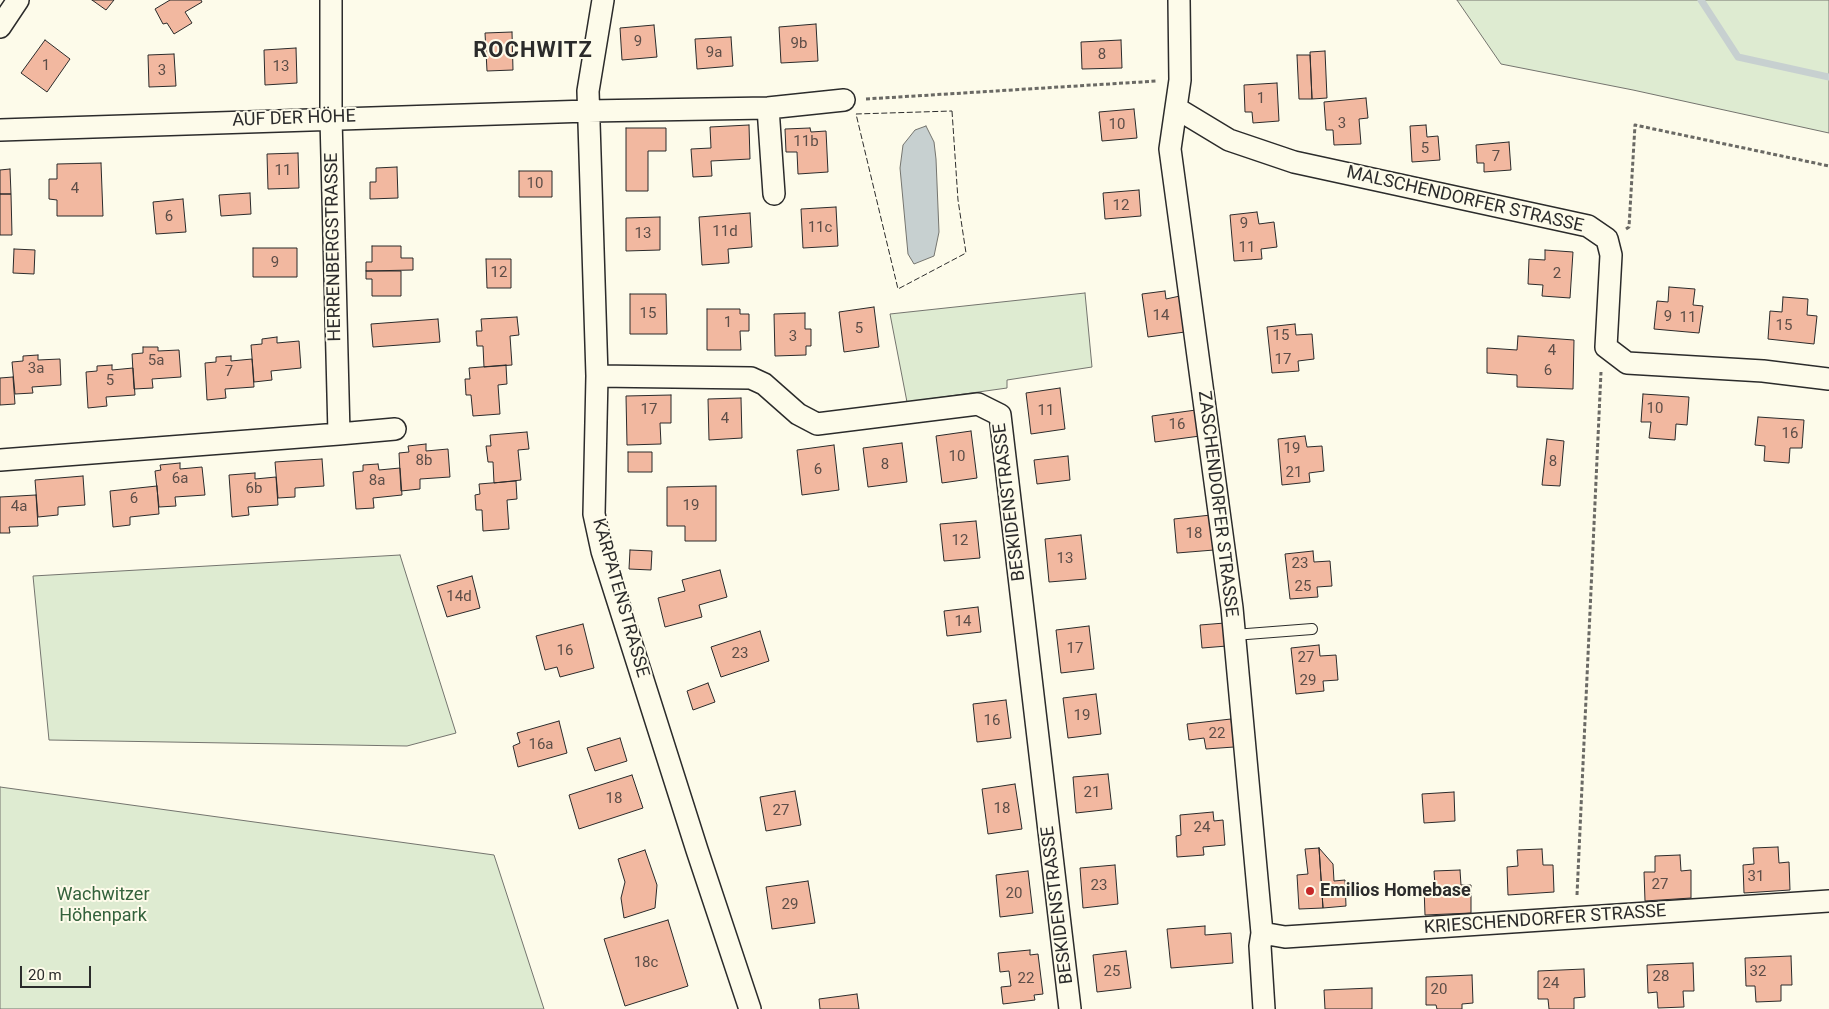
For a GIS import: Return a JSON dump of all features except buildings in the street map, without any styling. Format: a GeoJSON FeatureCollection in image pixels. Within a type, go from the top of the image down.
{"type":"FeatureCollection","features":[{"type":"Feature","properties":{"kind":"street"},"geometry":{"type":"LineString","coordinates":[[0,28],[18,0]]}},
{"type":"Feature","properties":{"kind":"street","name":"HERRENBERGSTRASSE"},"geometry":{"type":"LineString","coordinates":[[331,0],[331,118],[339,434]]}},
{"type":"Feature","properties":{"kind":"street","name":"KARPATENSTRASSE"},"geometry":{"type":"LineString","coordinates":[[603,0],[588,91],[596,376],[594,514],[602,551],[697,850],[750,1009]]}},
{"type":"Feature","properties":{"kind":"street","name":"ZASCHENDORFER STRASSE"},"geometry":{"type":"LineString","coordinates":[[1179,0],[1180,80],[1170,149],[1234,635],[1262,933],[1260,946],[1264,1009]]}},
{"type":"Feature","properties":{"kind":"street"},"geometry":{"type":"LineString","coordinates":[[588,111],[768,108],[844,100]]}},
{"type":"Feature","properties":{"kind":"street"},"geometry":{"type":"LineString","coordinates":[[768,108],[774,194]]}},
{"type":"Feature","properties":{"kind":"street","name":"MALSCHENDORFER STRASSE"},"geometry":{"type":"LineString","coordinates":[[1176,108],[1229,140],[1294,162],[1588,226],[1608,239]]}},
{"type":"Feature","properties":{"kind":"street","name":"AUF DER HÖHE"},"geometry":{"type":"LineString","coordinates":[[0,130],[588,111]]}},
{"type":"Feature","properties":{"kind":"street"},"geometry":{"type":"LineString","coordinates":[[1608,239],[1611,255],[1606,347],[1627,363],[1763,371],[1829,379]]}},
{"type":"Feature","properties":{"kind":"street","name":"BESKIDENSTRASSE"},"geometry":{"type":"LineString","coordinates":[[596,376],[751,378],[764,384],[798,414],[817,424],[978,404],[1000,415],[1070,1009]]}},
{"type":"Feature","properties":{"kind":"street"},"geometry":{"type":"LineString","coordinates":[[0,460],[395,429]]}},
{"type":"Feature","properties":{"kind":"street","name":"KRIESCHENDORFER STRASSE"},"geometry":{"type":"LineString","coordinates":[[1262,933],[1285,937],[1829,901]]}},
{"type":"Feature","properties":{"kind":"lane"},"geometry":{"type":"LineString","coordinates":[[1234,635],[1312,629]]}},
{"type":"Feature","properties":{"kind":"path"},"geometry":{"type":"LineString","coordinates":[[844,100],[1180,80]]}},
{"type":"Feature","properties":{"kind":"path"},"geometry":{"type":"LineString","coordinates":[[1608,239],[1629,227],[1635,125],[1829,166]]}},
{"type":"Feature","properties":{"kind":"path"},"geometry":{"type":"LineString","coordinates":[[1576,918],[1600,375],[1606,347]]}},
{"type":"Feature","properties":{"kind":"green space"},"geometry":{"type":"Polygon","coordinates":[[[1457,0],[1829,0],[1829,133],[1633,90],[1501,64],[1457,0]]]}},
{"type":"Feature","properties":{"kind":"green space"},"geometry":{"type":"Polygon","coordinates":[[[1085,293],[1092,367],[1007,380],[1007,388],[907,402],[890,314],[1085,293]]]}},
{"type":"Feature","properties":{"kind":"green space"},"geometry":{"type":"Polygon","coordinates":[[[400,555],[456,733],[407,746],[49,740],[33,576],[400,555]]]}},
{"type":"Feature","properties":{"kind":"green space","name":"Wachwitzer Höhenpark"},"geometry":{"type":"Polygon","coordinates":[[[0,787],[494,855],[544,1009],[0,1009],[0,787]]]}},
{"type":"Feature","properties":{"kind":"shaded area"},"geometry":{"type":"Polygon","coordinates":[[[926,126],[934,142],[939,232],[934,256],[914,264],[908,254],[900,168],[903,145],[915,130],[926,126]]]}},
{"type":"Feature","properties":{"kind":"waterway"},"geometry":{"type":"LineString","coordinates":[[1701,0],[1738,57],[1829,77]]}},
{"type":"Feature","properties":{"kind":"fence"},"geometry":{"type":"LineString","coordinates":[[952,111],[958,200],[966,253],[898,289],[856,114],[952,111]]}},
{"type":"Feature","properties":{"kind":"place","name":"Emilios Homebase"},"geometry":{"type":"Point","coordinates":[1310,891]}},
{"type":"Feature","properties":{"kind":"district","name":"ROCHWITZ"},"geometry":{"type":"Point","coordinates":[533,51]}}]}
